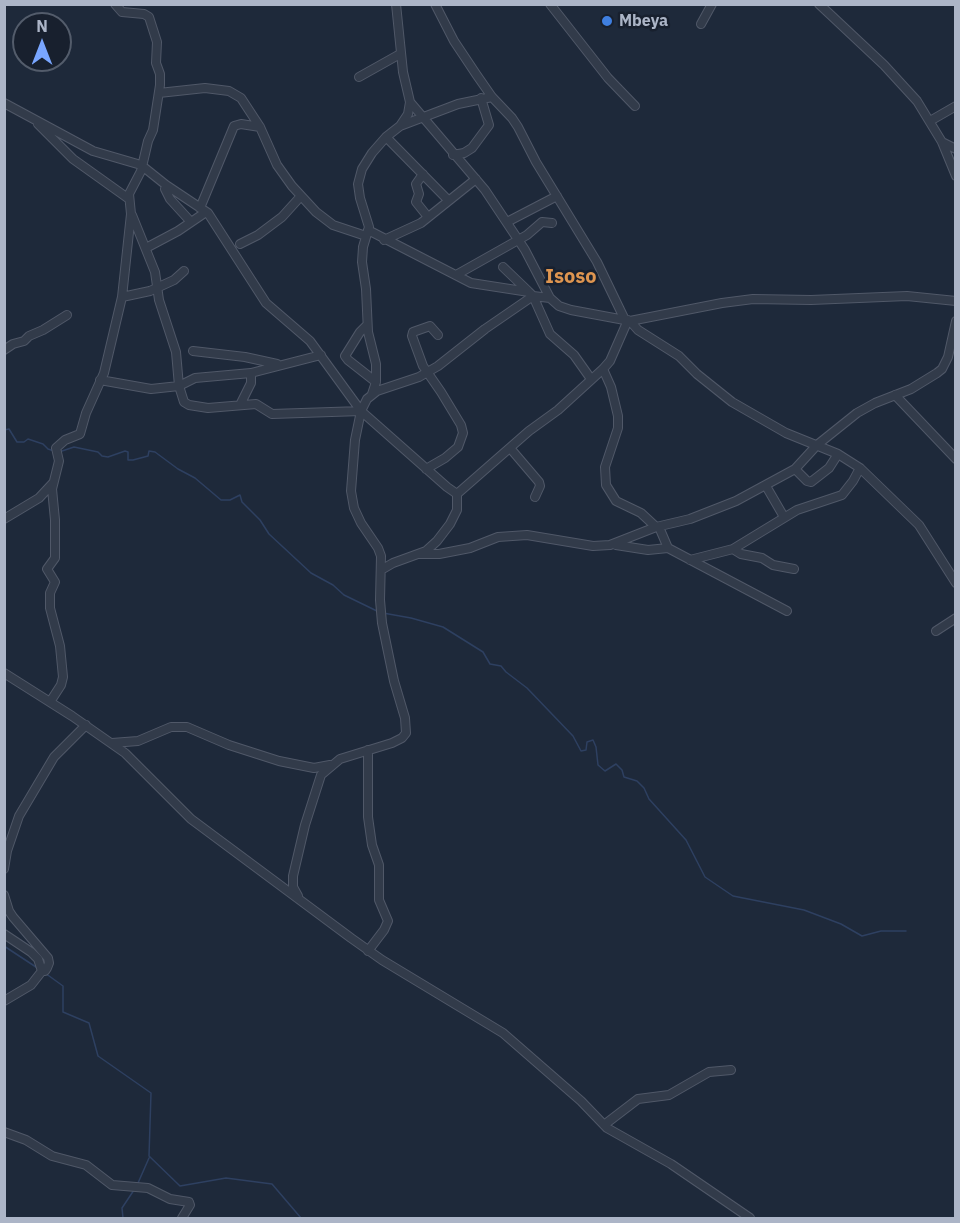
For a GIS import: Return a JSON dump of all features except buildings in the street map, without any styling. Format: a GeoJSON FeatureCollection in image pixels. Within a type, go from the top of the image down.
{"type":"FeatureCollection","features":[{"type":"Feature","properties":{"kind":"street"},"geometry":{"type":"LineString","coordinates":[[50,702],[63,681],[60,646],[50,608],[50,592],[55,582],[47,569],[54,558],[53,482],[59,461],[57,445],[80,434],[107,361],[122,297],[131,214],[130,190],[141,171],[155,122],[159,93],[160,74],[156,63],[157,42],[149,17],[144,14],[122,12],[115,4]]}},
{"type":"Feature","properties":{"kind":"street"},"geometry":{"type":"LineString","coordinates":[[372,394],[376,382],[375,357],[367,325],[366,289],[362,262],[368,221],[358,190],[359,177],[372,153],[400,126],[408,114],[410,102],[400,54],[396,4]]}},
{"type":"Feature","properties":{"kind":"street"},"geometry":{"type":"LineString","coordinates":[[435,4],[454,41],[492,97],[512,118],[597,262],[628,320],[638,330],[679,356],[732,402],[786,433],[838,454],[860,468],[919,525],[956,583]]}},
{"type":"Feature","properties":{"kind":"street"},"geometry":{"type":"LineString","coordinates":[[550,4],[608,78],[635,106]]}},
{"type":"Feature","properties":{"kind":"street"},"geometry":{"type":"LineString","coordinates":[[701,24],[712,4]]}},
{"type":"Feature","properties":{"kind":"street"},"geometry":{"type":"LineString","coordinates":[[819,4],[884,65],[917,100],[942,142],[956,176]]}},
{"type":"Feature","properties":{"kind":"street"},"geometry":{"type":"LineString","coordinates":[[359,77],[400,54]]}},
{"type":"Feature","properties":{"kind":"street"},"geometry":{"type":"LineString","coordinates":[[159,93],[205,88],[229,92],[241,98],[260,127],[284,176],[316,212],[333,225],[367,233],[384,240],[471,283],[550,298]]}},
{"type":"Feature","properties":{"kind":"street"},"geometry":{"type":"LineString","coordinates":[[400,126],[458,104],[492,97]]}},
{"type":"Feature","properties":{"kind":"street"},"geometry":{"type":"LineString","coordinates":[[453,155],[464,153],[472,148],[489,125],[481,98]]}},
{"type":"Feature","properties":{"kind":"street"},"geometry":{"type":"LineString","coordinates":[[410,102],[453,155],[476,179],[518,239],[550,298],[559,306],[628,320],[753,299],[811,300],[907,296],[956,301]]}},
{"type":"Feature","properties":{"kind":"street"},"geometry":{"type":"LineString","coordinates":[[4,103],[103,156],[141,165],[203,210],[266,303],[310,341],[361,411],[447,487],[458,494]]}},
{"type":"Feature","properties":{"kind":"street"},"geometry":{"type":"LineString","coordinates":[[930,121],[956,106]]}},
{"type":"Feature","properties":{"kind":"street"},"geometry":{"type":"LineString","coordinates":[[34,120],[73,159],[129,199]]}},
{"type":"Feature","properties":{"kind":"street"},"geometry":{"type":"LineString","coordinates":[[146,248],[178,231],[203,210],[234,126],[241,124],[260,127]]}},
{"type":"Feature","properties":{"kind":"street"},"geometry":{"type":"LineString","coordinates":[[386,137],[448,200]]}},
{"type":"Feature","properties":{"kind":"street"},"geometry":{"type":"LineString","coordinates":[[942,142],[956,149]]}},
{"type":"Feature","properties":{"kind":"street"},"geometry":{"type":"LineString","coordinates":[[423,174],[416,184],[419,194],[416,202],[428,217]]}},
{"type":"Feature","properties":{"kind":"street"},"geometry":{"type":"LineString","coordinates":[[384,240],[421,223],[476,179]]}},
{"type":"Feature","properties":{"kind":"street"},"geometry":{"type":"LineString","coordinates":[[165,189],[170,199],[191,222]]}},
{"type":"Feature","properties":{"kind":"street"},"geometry":{"type":"LineString","coordinates":[[240,244],[258,235],[282,217],[301,196]]}},
{"type":"Feature","properties":{"kind":"street"},"geometry":{"type":"LineString","coordinates":[[507,222],[557,196]]}},
{"type":"Feature","properties":{"kind":"street"},"geometry":{"type":"LineString","coordinates":[[131,214],[155,272],[161,310],[176,352],[179,386],[184,402],[208,408],[256,404],[272,414],[361,411]]}},
{"type":"Feature","properties":{"kind":"street"},"geometry":{"type":"LineString","coordinates":[[456,275],[533,231],[542,222],[552,223]]}},
{"type":"Feature","properties":{"kind":"street"},"geometry":{"type":"LineString","coordinates":[[503,267],[531,294],[550,334],[574,355],[591,379]]}},
{"type":"Feature","properties":{"kind":"street"},"geometry":{"type":"LineString","coordinates":[[122,297],[150,291],[174,280],[184,271]]}},
{"type":"Feature","properties":{"kind":"street"},"geometry":{"type":"LineString","coordinates":[[112,743],[138,741],[178,726],[195,729],[229,745],[279,761],[322,768],[402,738],[407,727],[381,623],[381,556],[354,508],[351,491],[352,462],[361,411],[372,394],[418,377],[438,366],[531,294]]}},
{"type":"Feature","properties":{"kind":"street"},"geometry":{"type":"LineString","coordinates":[[4,350],[24,341],[67,315]]}},
{"type":"Feature","properties":{"kind":"street"},"geometry":{"type":"LineString","coordinates":[[420,554],[437,541],[450,524],[457,510],[458,494],[603,369],[610,361],[628,320]]}},
{"type":"Feature","properties":{"kind":"street"},"geometry":{"type":"LineString","coordinates":[[610,545],[657,527],[714,510],[751,494],[795,469],[817,445],[857,413],[926,382],[942,369],[951,347],[956,321]]}},
{"type":"Feature","properties":{"kind":"street"},"geometry":{"type":"LineString","coordinates":[[367,325],[345,356],[354,366],[376,382]]}},
{"type":"Feature","properties":{"kind":"street"},"geometry":{"type":"LineString","coordinates":[[426,469],[458,447],[464,433],[423,366],[412,336],[413,332],[430,326],[438,335]]}},
{"type":"Feature","properties":{"kind":"street"},"geometry":{"type":"LineString","coordinates":[[193,351],[245,357],[282,365]]}},
{"type":"Feature","properties":{"kind":"street"},"geometry":{"type":"LineString","coordinates":[[100,380],[151,389],[179,386],[195,378],[251,373],[321,355]]}},
{"type":"Feature","properties":{"kind":"street"},"geometry":{"type":"LineString","coordinates":[[603,369],[611,387],[618,416],[618,428],[605,467],[606,485],[616,501],[641,513],[657,527],[668,548],[787,611]]}},
{"type":"Feature","properties":{"kind":"street"},"geometry":{"type":"LineString","coordinates":[[240,405],[251,382],[251,373]]}},
{"type":"Feature","properties":{"kind":"street"},"geometry":{"type":"LineString","coordinates":[[895,395],[956,459]]}},
{"type":"Feature","properties":{"kind":"street"},"geometry":{"type":"LineString","coordinates":[[510,448],[539,482],[540,486],[535,497]]}},
{"type":"Feature","properties":{"kind":"street"},"geometry":{"type":"LineString","coordinates":[[795,469],[811,482],[829,468],[838,454]]}},
{"type":"Feature","properties":{"kind":"street"},"geometry":{"type":"LineString","coordinates":[[690,560],[733,549],[796,510],[842,495],[854,481],[860,468]]}},
{"type":"Feature","properties":{"kind":"street"},"geometry":{"type":"LineString","coordinates":[[4,519],[39,498],[53,482]]}},
{"type":"Feature","properties":{"kind":"street"},"geometry":{"type":"LineString","coordinates":[[766,486],[784,517]]}},
{"type":"Feature","properties":{"kind":"street"},"geometry":{"type":"LineString","coordinates":[[381,570],[393,562],[420,554],[439,554],[470,548],[498,537],[527,535],[593,546],[623,545],[648,550],[668,548]]}},
{"type":"Feature","properties":{"kind":"street"},"geometry":{"type":"LineString","coordinates":[[733,549],[741,554],[762,558],[773,565],[794,568]]}},
{"type":"Feature","properties":{"kind":"street"},"geometry":{"type":"LineString","coordinates":[[936,631],[956,618]]}},
{"type":"Feature","properties":{"kind":"street"},"geometry":{"type":"LineString","coordinates":[[4,673],[112,743],[137,763],[165,795],[199,826],[368,951],[503,1032],[620,1137],[671,1164],[750,1218]]}},
{"type":"Feature","properties":{"kind":"street"},"geometry":{"type":"LineString","coordinates":[[4,869],[7,851],[19,816],[58,752],[86,725]]}},
{"type":"Feature","properties":{"kind":"street"},"geometry":{"type":"LineString","coordinates":[[368,750],[367,801],[372,844],[379,865],[379,900],[388,921],[368,951]]}},
{"type":"Feature","properties":{"kind":"street"},"geometry":{"type":"LineString","coordinates":[[301,900],[292,881],[305,825],[321,775],[334,763]]}},
{"type":"Feature","properties":{"kind":"street"},"geometry":{"type":"LineString","coordinates":[[4,895],[9,911],[48,958],[49,963],[31,986],[4,1001]]}},
{"type":"Feature","properties":{"kind":"street"},"geometry":{"type":"LineString","coordinates":[[4,934],[31,952],[38,959],[42,970]]}},
{"type":"Feature","properties":{"kind":"street"},"geometry":{"type":"LineString","coordinates":[[604,1125],[638,1099],[661,1097],[684,1088],[709,1072],[731,1070]]}},
{"type":"Feature","properties":{"kind":"street"},"geometry":{"type":"LineString","coordinates":[[4,1132],[26,1140],[52,1156],[86,1165],[112,1185],[147,1188],[171,1199],[189,1202],[190,1205],[182,1218]]}},
{"type":"Feature","properties":{"kind":"waterway"},"geometry":{"type":"LineString","coordinates":[[4,430],[9,429],[17,442],[24,442],[28,439],[54,451]]}},
{"type":"Feature","properties":{"kind":"waterway"},"geometry":{"type":"LineString","coordinates":[[59,452],[74,447],[98,452],[108,457],[125,451],[128,452],[128,460],[148,456],[149,451],[155,452],[195,478],[221,500],[230,500],[240,495],[242,502],[260,520],[269,534],[311,573],[333,585],[344,595],[379,612]]}},
{"type":"Feature","properties":{"kind":"waterway"},"geometry":{"type":"LineString","coordinates":[[383,613],[443,627],[483,652],[490,664],[501,666],[527,688],[573,736],[581,751],[586,750],[587,742],[593,740],[598,765],[605,771],[616,764],[622,770],[624,777],[637,781],[644,788],[649,799],[686,840],[705,877],[733,896],[804,910],[841,924],[862,936],[881,931],[906,931]]}},
{"type":"Feature","properties":{"kind":"waterway"},"geometry":{"type":"LineString","coordinates":[[4,946],[39,969]]}},
{"type":"Feature","properties":{"kind":"waterway"},"geometry":{"type":"LineString","coordinates":[[45,973],[63,986],[63,1012],[89,1023],[98,1056],[151,1093],[149,1156],[180,1186],[226,1178],[272,1184],[301,1218]]}},
{"type":"Feature","properties":{"kind":"waterway"},"geometry":{"type":"LineString","coordinates":[[138,1183],[149,1158]]}},
{"type":"Feature","properties":{"kind":"waterway"},"geometry":{"type":"LineString","coordinates":[[123,1218],[122,1208],[134,1190]]}},
{"type":"Feature","properties":{"kind":"place","name":"Mbeya"},"geometry":{"type":"Point","coordinates":[607,21]}},
{"type":"Feature","properties":{"kind":"district","name":"Isoso"},"geometry":{"type":"Point","coordinates":[571,277]}}]}
